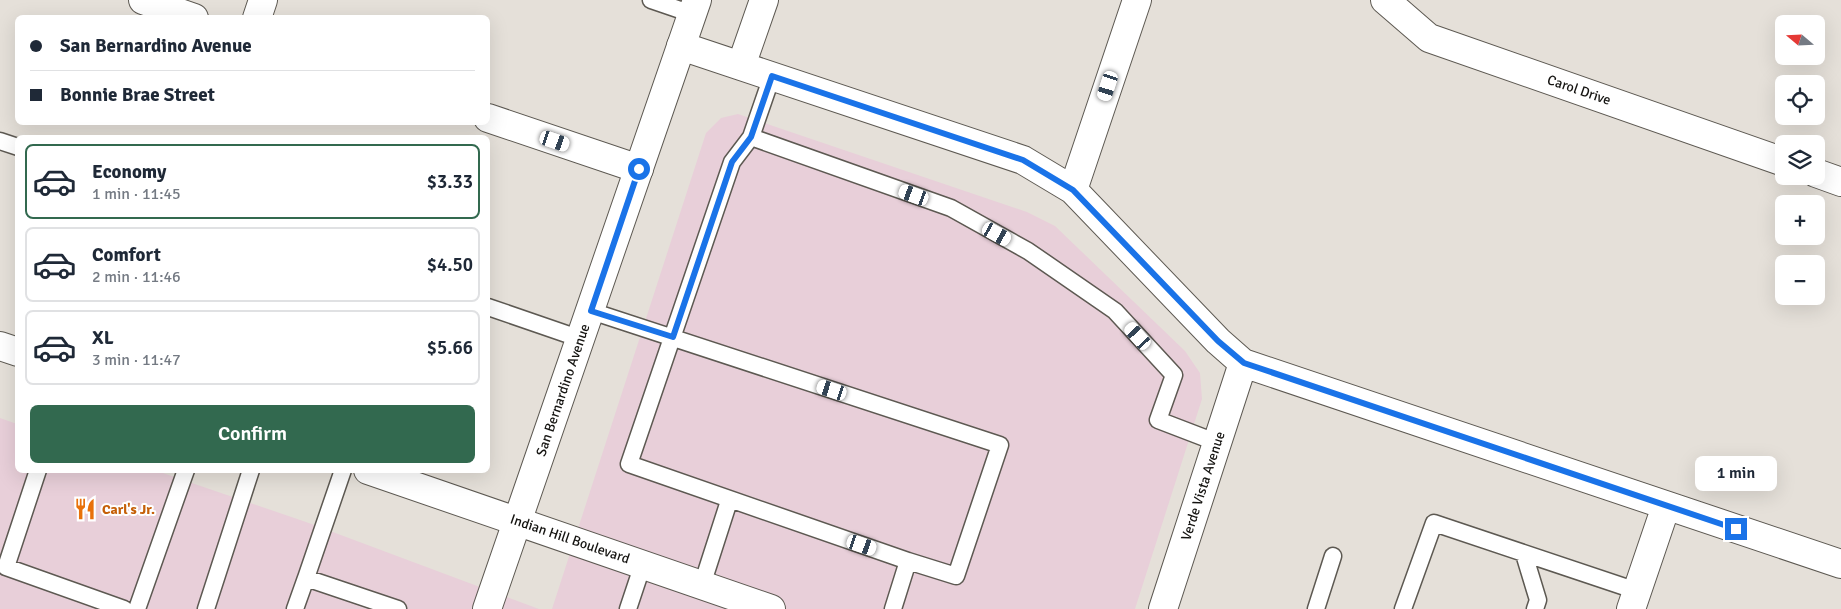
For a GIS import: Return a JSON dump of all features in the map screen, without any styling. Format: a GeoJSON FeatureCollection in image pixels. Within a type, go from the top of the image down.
{"type":"FeatureCollection","features":[{"type":"Feature","properties":{"kind":"street"},"geometry":{"type":"LineString","coordinates":[[143,0],[186,15]]}},
{"type":"Feature","properties":{"kind":"street"},"geometry":{"type":"LineString","coordinates":[[258,15],[263,0]]}},
{"type":"Feature","properties":{"kind":"street"},"geometry":{"type":"LineString","coordinates":[[741,66],[764,0]]}},
{"type":"Feature","properties":{"kind":"street"},"geometry":{"type":"LineString","coordinates":[[1073,190],[1137,0]]}},
{"type":"Feature","properties":{"kind":"street","name":"Carol Drive"},"geometry":{"type":"LineString","coordinates":[[1385,0],[1429,38],[1775,159]]}},
{"type":"Feature","properties":{"kind":"street","name":"San Bernardino Avenue"},"geometry":{"type":"LineString","coordinates":[[486,609],[591,311],[694,7]]}},
{"type":"Feature","properties":{"kind":"street"},"geometry":{"type":"LineString","coordinates":[[681,46],[1023,160],[1073,190],[1218,341],[1244,363],[1841,564]]}},
{"type":"Feature","properties":{"kind":"street"},"geometry":{"type":"LineString","coordinates":[[490,119],[639,169]]}},
{"type":"Feature","properties":{"kind":"street"},"geometry":{"type":"LineString","coordinates":[[1825,176],[1841,182]]}},
{"type":"Feature","properties":{"kind":"street"},"geometry":{"type":"LineString","coordinates":[[0,346],[15,351]]}},
{"type":"Feature","properties":{"kind":"street","name":"Verde Vista Avenue"},"geometry":{"type":"LineString","coordinates":[[1164,609],[1244,363]]}},
{"type":"Feature","properties":{"kind":"street","name":"Indian Hill Boulevard"},"geometry":{"type":"LineString","coordinates":[[377,473],[702,584],[730,602],[771,609]]}},
{"type":"Feature","properties":{"kind":"street"},"geometry":{"type":"LineString","coordinates":[[1634,600],[1666,506]]}},
{"type":"Feature","properties":{"kind":"lane"},"geometry":{"type":"LineString","coordinates":[[651,0],[694,7]]}},
{"type":"Feature","properties":{"kind":"lane"},"geometry":{"type":"LineString","coordinates":[[591,311],[673,337],[1000,445],[956,576],[729,500],[629,464],[673,337],[732,162],[751,137],[772,76]]}},
{"type":"Feature","properties":{"kind":"lane"},"geometry":{"type":"LineString","coordinates":[[751,137],[951,208],[1028,251],[1115,311],[1174,375],[1158,420],[1218,443]]}},
{"type":"Feature","properties":{"kind":"lane"},"geometry":{"type":"LineString","coordinates":[[0,141],[15,146]]}},
{"type":"Feature","properties":{"kind":"lane"},"geometry":{"type":"LineString","coordinates":[[490,308],[581,339]]}},
{"type":"Feature","properties":{"kind":"lane"},"geometry":{"type":"LineString","coordinates":[[37,473],[6,567],[124,609]]}},
{"type":"Feature","properties":{"kind":"lane"},"geometry":{"type":"LineString","coordinates":[[137,609],[185,473]]}},
{"type":"Feature","properties":{"kind":"lane"},"geometry":{"type":"LineString","coordinates":[[206,609],[250,473]]}},
{"type":"Feature","properties":{"kind":"lane"},"geometry":{"type":"LineString","coordinates":[[295,609],[343,473]]}},
{"type":"Feature","properties":{"kind":"lane"},"geometry":{"type":"LineString","coordinates":[[702,584],[729,500]]}},
{"type":"Feature","properties":{"kind":"lane"},"geometry":{"type":"LineString","coordinates":[[1403,609],[1434,523],[1524,554],[1634,600]]}},
{"type":"Feature","properties":{"kind":"lane"},"geometry":{"type":"LineString","coordinates":[[1524,554],[1538,600],[1535,609]]}},
{"type":"Feature","properties":{"kind":"lane"},"geometry":{"type":"LineString","coordinates":[[1316,609],[1333,556]]}},
{"type":"Feature","properties":{"kind":"lane"},"geometry":{"type":"LineString","coordinates":[[893,609],[908,561]]}},
{"type":"Feature","properties":{"kind":"lane"},"geometry":{"type":"LineString","coordinates":[[628,609],[643,564]]}},
{"type":"Feature","properties":{"kind":"lane"},"geometry":{"type":"LineString","coordinates":[[306,578],[398,609]]}},
{"type":"Feature","properties":{"kind":"shaded area"},"geometry":{"type":"Polygon","coordinates":[[[738,114],[1027,212],[1055,226],[1185,351],[1200,373],[1202,399],[1135,609],[552,609],[706,133],[721,118],[738,114]]]}},
{"type":"Feature","properties":{"kind":"shaded area"},"geometry":{"type":"Polygon","coordinates":[[[0,418],[15,423],[15,473],[163,473],[306,522],[539,609],[0,609],[0,418]]]}},
{"type":"Feature","properties":{"kind":"place","name":"Carl's Jr."},"geometry":{"type":"Point","coordinates":[85,509]}},
{"type":"Feature","properties":{"kind":"route"},"geometry":{"type":"LineString","coordinates":[[639,169],[591,311],[673,337],[732,162],[751,137],[772,76],[1023,160],[1073,190],[1218,341],[1244,363],[1736,529]]}}]}
